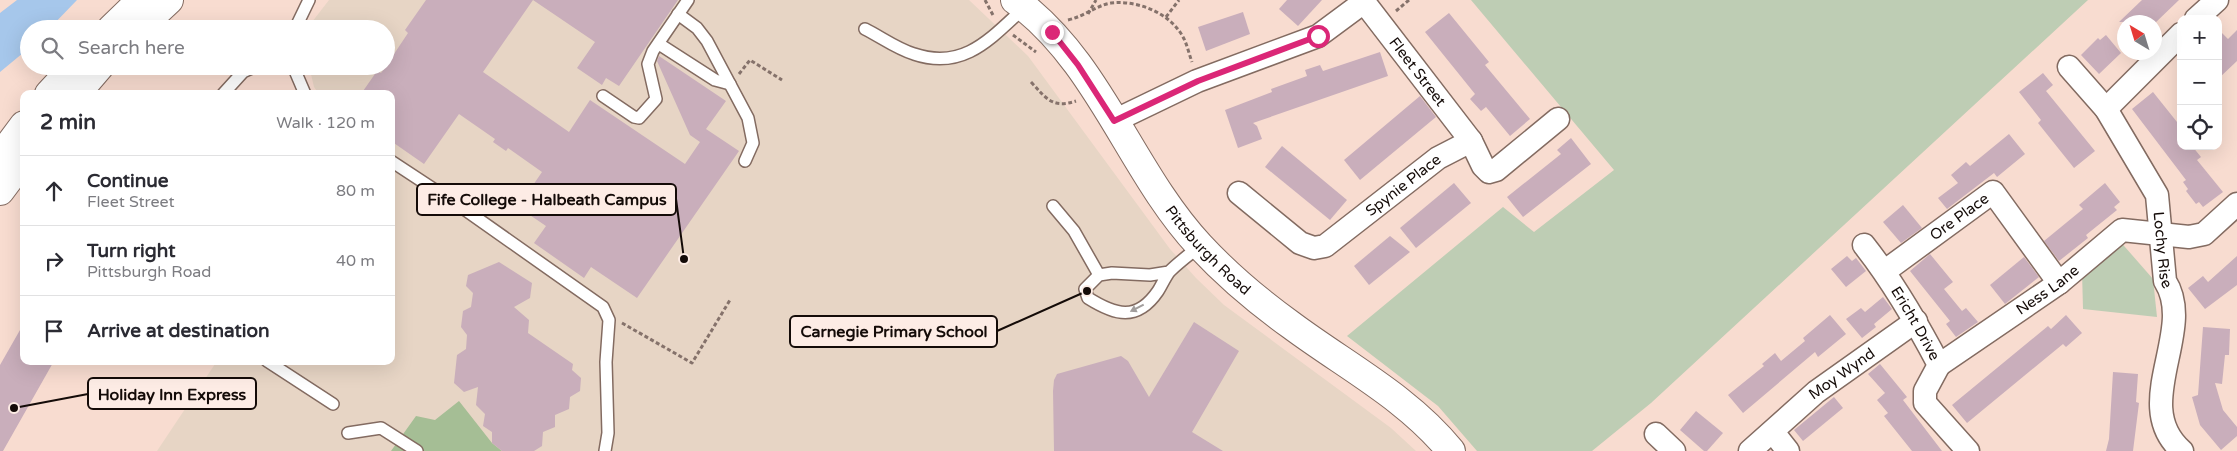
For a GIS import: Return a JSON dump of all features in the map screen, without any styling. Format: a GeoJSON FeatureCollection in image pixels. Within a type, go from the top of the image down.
{"type":"FeatureCollection","features":[{"type":"Feature","properties":{"kind":"street"},"geometry":{"type":"LineString","coordinates":[[120,20],[140,0]]}},
{"type":"Feature","properties":{"kind":"street"},"geometry":{"type":"LineString","coordinates":[[148,20],[169,0]]}},
{"type":"Feature","properties":{"kind":"street"},"geometry":{"type":"LineString","coordinates":[[2200,15],[2217,0]]}},
{"type":"Feature","properties":{"kind":"street","name":"Fleet Street"},"geometry":{"type":"LineString","coordinates":[[1114,121],[1198,81],[1318,36],[1363,1],[1471,141]]}},
{"type":"Feature","properties":{"kind":"street","name":"Pittsburgh Road"},"geometry":{"type":"LineString","coordinates":[[1020,4],[1046,27],[1078,65],[1157,191],[1200,246],[1243,287],[1291,325],[1394,395],[1439,436],[1450,451]]}},
{"type":"Feature","properties":{"kind":"street"},"geometry":{"type":"LineString","coordinates":[[2106,109],[2177,38]]}},
{"type":"Feature","properties":{"kind":"street","name":"Lochy Rise"},"geometry":{"type":"LineString","coordinates":[[2069,68],[2106,109],[2157,194],[2165,281],[2172,291],[2174,319],[2171,347],[2162,380],[2162,418],[2176,445],[2182,451]]}},
{"type":"Feature","properties":{"kind":"street"},"geometry":{"type":"LineString","coordinates":[[54,90],[67,75]]}},
{"type":"Feature","properties":{"kind":"street"},"geometry":{"type":"LineString","coordinates":[[79,90],[92,75]]}},
{"type":"Feature","properties":{"kind":"street"},"geometry":{"type":"LineString","coordinates":[[1471,141],[1483,166],[1489,172],[1496,170],[1558,119]]}},
{"type":"Feature","properties":{"kind":"street"},"geometry":{"type":"LineString","coordinates":[[0,157],[20,130]]}},
{"type":"Feature","properties":{"kind":"street","name":"Spynie Place"},"geometry":{"type":"LineString","coordinates":[[1239,193],[1300,243],[1314,248],[1326,246],[1438,158],[1471,141]]}},
{"type":"Feature","properties":{"kind":"street"},"geometry":{"type":"LineString","coordinates":[[0,191],[20,164]]}},
{"type":"Feature","properties":{"kind":"street","name":"Ore Place"},"geometry":{"type":"LineString","coordinates":[[1885,271],[1993,192],[2059,283]]}},
{"type":"Feature","properties":{"kind":"street","name":"Ness Lane"},"geometry":{"type":"LineString","coordinates":[[1939,365],[2059,283],[2122,230],[2190,237],[2204,234],[2236,207]]}},
{"type":"Feature","properties":{"kind":"street","name":"Ericht Drive"},"geometry":{"type":"LineString","coordinates":[[1864,245],[1885,271],[1916,321],[1939,365],[1925,391],[1925,403],[1968,451]]}},
{"type":"Feature","properties":{"kind":"street","name":"Moy Wynd"},"geometry":{"type":"LineString","coordinates":[[1750,451],[1816,392],[1916,321]]}},
{"type":"Feature","properties":{"kind":"street"},"geometry":{"type":"LineString","coordinates":[[1773,432],[1788,451]]}},
{"type":"Feature","properties":{"kind":"street"},"geometry":{"type":"LineString","coordinates":[[1656,434],[1674,451]]}},
{"type":"Feature","properties":{"kind":"lane"},"geometry":{"type":"LineString","coordinates":[[299,20],[308,0]]}},
{"type":"Feature","properties":{"kind":"lane"},"geometry":{"type":"LineString","coordinates":[[603,96],[634,117],[639,118],[644,114],[656,98],[648,64],[658,44],[688,0]]}},
{"type":"Feature","properties":{"kind":"lane"},"geometry":{"type":"LineString","coordinates":[[866,29],[913,54],[937,59],[956,58],[988,41],[1020,4]]}},
{"type":"Feature","properties":{"kind":"lane"},"geometry":{"type":"LineString","coordinates":[[678,14],[697,28],[707,41],[748,118],[753,143],[746,161]]}},
{"type":"Feature","properties":{"kind":"lane"},"geometry":{"type":"LineString","coordinates":[[658,44],[715,80],[730,84]]}},
{"type":"Feature","properties":{"kind":"lane"},"geometry":{"type":"LineString","coordinates":[[227,90],[240,75]]}},
{"type":"Feature","properties":{"kind":"lane"},"geometry":{"type":"LineString","coordinates":[[297,75],[303,90]]}},
{"type":"Feature","properties":{"kind":"lane"},"geometry":{"type":"LineString","coordinates":[[395,164],[464,209],[603,307],[609,320],[606,362],[608,433],[605,451]]}},
{"type":"Feature","properties":{"kind":"lane"},"geometry":{"type":"LineString","coordinates":[[1053,206],[1074,231],[1099,275]]}},
{"type":"Feature","properties":{"kind":"lane"},"geometry":{"type":"LineString","coordinates":[[1169,272],[1150,275],[1112,273],[1099,275],[1085,289],[1088,298],[1104,308],[1119,314],[1138,310],[1157,293],[1169,272],[1200,246]]}},
{"type":"Feature","properties":{"kind":"lane"},"geometry":{"type":"LineString","coordinates":[[273,365],[333,404]]}},
{"type":"Feature","properties":{"kind":"lane"},"geometry":{"type":"LineString","coordinates":[[348,433],[381,428],[417,451]]}},
{"type":"Feature","properties":{"kind":"path"},"geometry":{"type":"LineString","coordinates":[[1088,14],[1096,0]]}},
{"type":"Feature","properties":{"kind":"path"},"geometry":{"type":"LineString","coordinates":[[1166,18],[1178,0]]}},
{"type":"Feature","properties":{"kind":"path"},"geometry":{"type":"LineString","coordinates":[[1046,27],[1088,14],[1103,5],[1122,1],[1144,5],[1166,18],[1184,38],[1198,81]]}},
{"type":"Feature","properties":{"kind":"path"},"geometry":{"type":"LineString","coordinates":[[730,84],[750,60],[782,80]]}},
{"type":"Feature","properties":{"kind":"path"},"geometry":{"type":"LineString","coordinates":[[1031,82],[1046,99],[1058,105],[1077,101]]}},
{"type":"Feature","properties":{"kind":"path"},"geometry":{"type":"LineString","coordinates":[[617,320],[692,363],[730,300]]}},
{"type":"Feature","properties":{"kind":"shaded area"},"geometry":{"type":"Polygon","coordinates":[[[329,0],[969,0],[1028,56],[1170,249],[1196,278],[1224,305],[1391,428],[1416,451],[157,451],[214,365],[395,365],[395,90],[316,90],[311,75],[395,75],[395,20],[314,20],[329,0]]]}},
{"type":"Feature","properties":{"kind":"green space"},"geometry":{"type":"Polygon","coordinates":[[[1471,0],[2088,0],[1651,403],[1592,451],[1477,451],[1438,406],[1347,336],[1503,207],[1534,232],[1614,170],[1471,0]]]}},
{"type":"Feature","properties":{"kind":"green space"},"geometry":{"type":"Polygon","coordinates":[[[2118,239],[2153,279],[2157,317],[2083,309],[2082,271],[2118,239]]]}},
{"type":"Feature","properties":{"kind":"green space"},"geometry":{"type":"Polygon","coordinates":[[[459,401],[492,443],[502,451],[391,451],[416,416],[435,420],[459,401]]]}},
{"type":"Feature","properties":{"kind":"water"},"geometry":{"type":"Polygon","coordinates":[[[17,0],[77,0],[58,20],[20,20],[20,55],[0,72],[0,13],[17,0]]]}},
{"type":"Feature","properties":{"kind":"building"},"geometry":{"type":"Polygon","coordinates":[[[426,0],[533,0],[483,72],[569,132],[590,100],[685,164],[700,142],[690,135],[657,61],[659,56],[726,101],[706,129],[739,151],[637,298],[591,267],[584,278],[534,243],[546,226],[518,207],[542,172],[508,148],[506,151],[493,142],[495,139],[459,114],[424,164],[395,144],[395,90],[364,90],[374,75],[395,75],[395,52],[408,33],[405,30],[426,0]]]}},
{"type":"Feature","properties":{"kind":"building"},"geometry":{"type":"Polygon","coordinates":[[[533,0],[678,0],[619,86],[606,78],[602,85],[577,68],[595,42],[533,0]]]}},
{"type":"Feature","properties":{"kind":"building"},"geometry":{"type":"Polygon","coordinates":[[[1287,0],[1322,0],[1298,26],[1279,9],[1287,0]]]}},
{"type":"Feature","properties":{"kind":"building"},"geometry":{"type":"Polygon","coordinates":[[[2142,0],[2179,0],[2162,16],[2126,15],[2142,0]]]}},
{"type":"Feature","properties":{"kind":"building"},"geometry":{"type":"Polygon","coordinates":[[[1243,12],[1250,34],[1206,51],[1198,27],[1243,12]]]}},
{"type":"Feature","properties":{"kind":"building"},"geometry":{"type":"Polygon","coordinates":[[[1449,13],[1489,62],[1485,65],[1530,119],[1510,136],[1486,107],[1481,111],[1470,99],[1475,94],[1425,32],[1449,13]]]}},
{"type":"Feature","properties":{"kind":"building"},"geometry":{"type":"Polygon","coordinates":[[[2237,30],[2237,61],[2222,75],[2222,33],[2228,39],[2237,30]]]}},
{"type":"Feature","properties":{"kind":"building"},"geometry":{"type":"Polygon","coordinates":[[[2106,35],[2117,48],[2117,57],[2099,74],[2081,55],[2098,38],[2100,40],[2106,35]]]}},
{"type":"Feature","properties":{"kind":"building"},"geometry":{"type":"Polygon","coordinates":[[[1380,52],[1388,76],[1253,123],[1257,126],[1262,139],[1238,148],[1225,110],[1272,92],[1271,89],[1307,76],[1305,70],[1320,65],[1323,71],[1380,52]]]}},
{"type":"Feature","properties":{"kind":"building"},"geometry":{"type":"Polygon","coordinates":[[[2043,73],[2053,85],[2046,91],[2095,151],[2074,168],[2038,123],[2041,120],[2019,92],[2043,73]]]}},
{"type":"Feature","properties":{"kind":"building"},"geometry":{"type":"Polygon","coordinates":[[[2153,92],[2177,122],[2177,150],[2195,150],[2201,157],[2197,160],[2223,192],[2203,207],[2199,202],[2196,204],[2186,191],[2188,189],[2183,182],[2186,180],[2132,109],[2153,92]]]}},
{"type":"Feature","properties":{"kind":"building"},"geometry":{"type":"Polygon","coordinates":[[[1420,96],[1436,117],[1360,180],[1344,160],[1420,96]]]}},
{"type":"Feature","properties":{"kind":"building"},"geometry":{"type":"Polygon","coordinates":[[[2009,134],[2025,154],[1997,177],[1994,173],[1947,209],[1938,198],[1958,183],[1951,175],[1966,162],[1970,166],[2009,134]]]}},
{"type":"Feature","properties":{"kind":"building"},"geometry":{"type":"Polygon","coordinates":[[[1571,138],[1591,164],[1523,217],[1507,197],[1561,154],[1557,150],[1571,138]]]}},
{"type":"Feature","properties":{"kind":"building"},"geometry":{"type":"Polygon","coordinates":[[[1282,146],[1347,200],[1330,220],[1265,167],[1282,146]]]}},
{"type":"Feature","properties":{"kind":"building"},"geometry":{"type":"Polygon","coordinates":[[[1454,183],[1471,203],[1416,248],[1400,228],[1454,183]]]}},
{"type":"Feature","properties":{"kind":"building"},"geometry":{"type":"Polygon","coordinates":[[[2105,183],[2120,202],[2114,207],[2117,210],[2086,235],[2088,238],[2059,261],[2044,241],[2083,209],[2079,205],[2105,183]]]}},
{"type":"Feature","properties":{"kind":"building"},"geometry":{"type":"Polygon","coordinates":[[[1903,205],[1922,228],[1901,243],[1883,222],[1903,205]]]}},
{"type":"Feature","properties":{"kind":"building"},"geometry":{"type":"Polygon","coordinates":[[[1390,236],[1410,252],[1369,285],[1354,266],[1390,236]]]}},
{"type":"Feature","properties":{"kind":"building"},"geometry":{"type":"Polygon","coordinates":[[[1930,254],[1953,282],[1944,289],[1962,311],[1966,308],[1978,322],[1956,337],[1946,324],[1950,321],[1910,271],[1930,254]]]}},
{"type":"Feature","properties":{"kind":"building"},"geometry":{"type":"Polygon","coordinates":[[[1847,256],[1852,261],[1856,258],[1866,271],[1846,287],[1831,269],[1847,256]]]}},
{"type":"Feature","properties":{"kind":"building"},"geometry":{"type":"Polygon","coordinates":[[[2237,256],[2237,285],[2205,309],[2188,288],[2203,276],[2208,282],[2237,256]]]}},
{"type":"Feature","properties":{"kind":"building"},"geometry":{"type":"Polygon","coordinates":[[[2024,257],[2039,277],[2005,304],[1990,285],[2024,257]]]}},
{"type":"Feature","properties":{"kind":"building"},"geometry":{"type":"Polygon","coordinates":[[[499,262],[532,283],[530,298],[514,307],[529,320],[528,333],[573,364],[572,370],[581,378],[580,391],[570,397],[569,409],[555,415],[555,427],[543,432],[542,446],[534,451],[502,451],[492,443],[492,432],[483,426],[485,414],[476,405],[478,387],[464,392],[454,383],[457,355],[466,349],[467,335],[461,327],[463,311],[471,307],[473,293],[466,286],[468,275],[499,262]]]}},
{"type":"Feature","properties":{"kind":"building"},"geometry":{"type":"Polygon","coordinates":[[[1883,297],[1892,309],[1874,324],[1876,327],[1862,338],[1846,319],[1861,308],[1865,312],[1883,297]]]}},
{"type":"Feature","properties":{"kind":"building"},"geometry":{"type":"Polygon","coordinates":[[[1830,315],[1846,334],[1818,357],[1815,352],[1743,413],[1728,395],[1764,366],[1762,364],[1775,353],[1781,361],[1805,341],[1803,338],[1830,315]]]}},
{"type":"Feature","properties":{"kind":"building"},"geometry":{"type":"Polygon","coordinates":[[[2066,315],[2082,333],[2066,347],[2063,344],[1967,423],[1952,405],[2048,326],[2051,329],[2066,315]]]}},
{"type":"Feature","properties":{"kind":"building"},"geometry":{"type":"Polygon","coordinates":[[[1194,322],[1239,351],[1192,432],[1223,451],[1054,451],[1053,391],[1054,380],[1057,374],[1121,356],[1128,361],[1149,397],[1194,322]]]}},
{"type":"Feature","properties":{"kind":"building"},"geometry":{"type":"Polygon","coordinates":[[[2203,327],[2230,329],[2229,355],[2225,355],[2222,384],[2215,383],[2223,410],[2237,427],[2237,436],[2221,450],[2200,425],[2192,397],[2198,395],[2203,327]]]}},
{"type":"Feature","properties":{"kind":"building"},"geometry":{"type":"Polygon","coordinates":[[[20,330],[20,365],[52,365],[3,451],[0,451],[0,365],[20,330]]]}},
{"type":"Feature","properties":{"kind":"building"},"geometry":{"type":"Polygon","coordinates":[[[1880,364],[1907,397],[1903,400],[1942,451],[1912,451],[1884,416],[1888,413],[1877,400],[1885,393],[1868,374],[1880,364]]]}},
{"type":"Feature","properties":{"kind":"building"},"geometry":{"type":"Polygon","coordinates":[[[2113,372],[2138,374],[2136,402],[2139,403],[2133,451],[2106,451],[2109,439],[2113,372]]]}},
{"type":"Feature","properties":{"kind":"building"},"geometry":{"type":"Polygon","coordinates":[[[1834,397],[1843,408],[1803,441],[1794,430],[1834,397]]]}},
{"type":"Feature","properties":{"kind":"building"},"geometry":{"type":"Polygon","coordinates":[[[1696,411],[1723,433],[1707,451],[1704,451],[1680,430],[1696,411]]]}},
{"type":"Feature","properties":{"kind":"place","name":"Fife College - Halbeath Campus"},"geometry":{"type":"Point","coordinates":[684,259]}},
{"type":"Feature","properties":{"kind":"place","name":"Carnegie Primary School"},"geometry":{"type":"Point","coordinates":[1087,291]}},
{"type":"Feature","properties":{"kind":"place","name":"Holiday Inn Express"},"geometry":{"type":"Point","coordinates":[14,408]}},
{"type":"Feature","properties":{"kind":"route"},"geometry":{"type":"LineString","coordinates":[[1052,32],[1078,65],[1114,121],[1198,81],[1318,36]]}}]}
